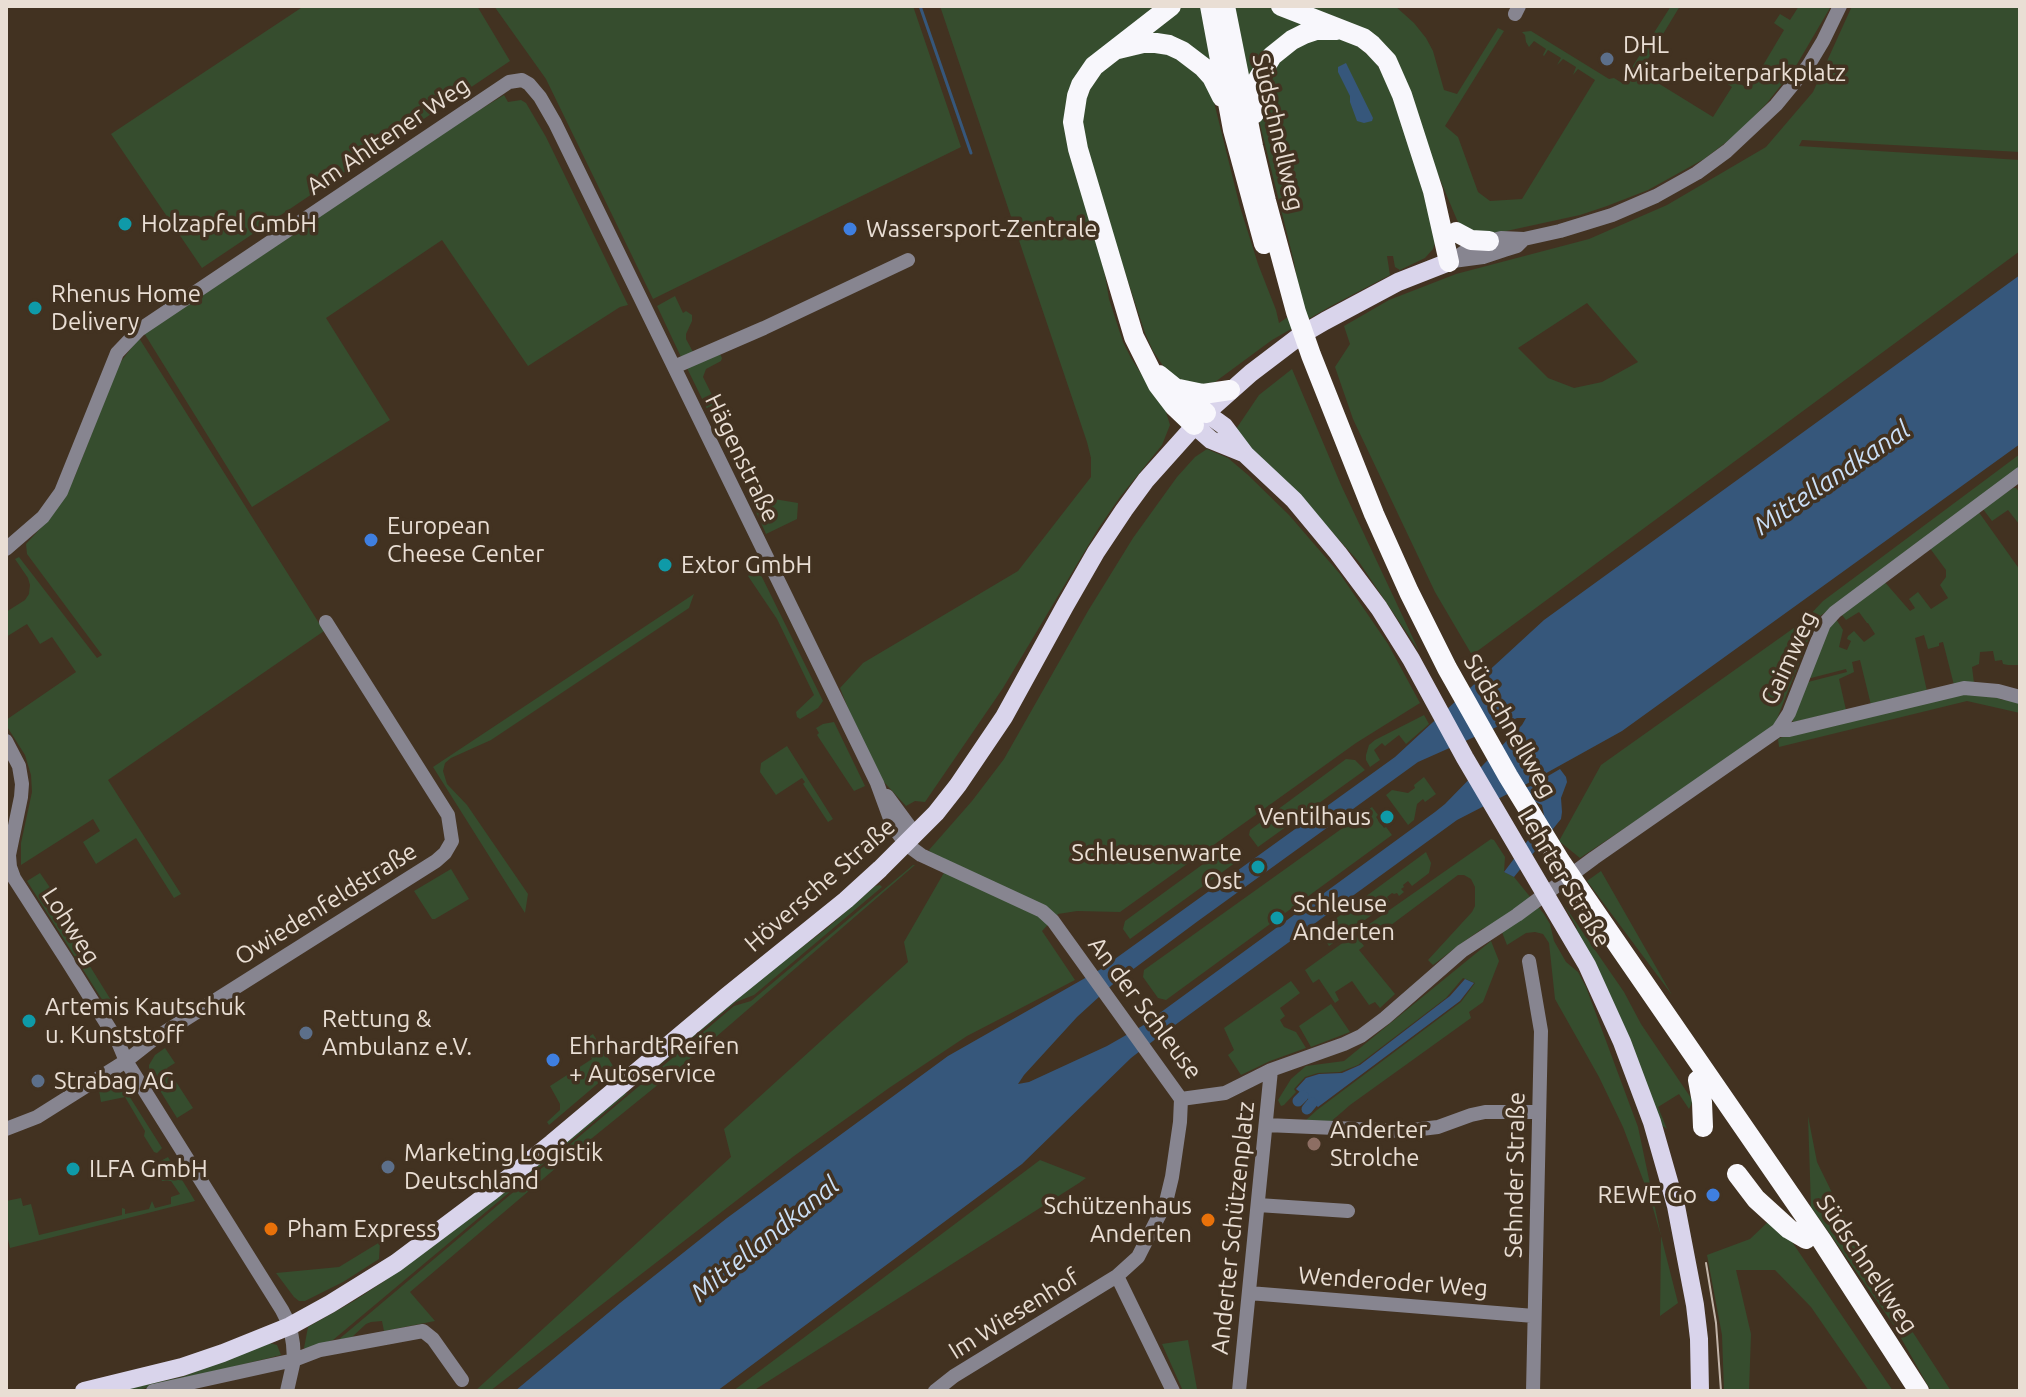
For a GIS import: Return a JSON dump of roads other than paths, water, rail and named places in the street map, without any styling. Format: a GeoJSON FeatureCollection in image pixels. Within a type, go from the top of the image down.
{"type":"FeatureCollection","features":[{"type":"Feature","properties":{"kind":"highway"},"geometry":{"type":"LineString","coordinates":[[1171,6],[1094,66],[1081,85],[1074,108],[1074,135],[1134,337],[1158,385],[1174,406],[1200,419]]}},
{"type":"Feature","properties":{"kind":"highway","name":"Südschnellweg"},"geometry":{"type":"LineString","coordinates":[[1210,6],[1233,130],[1258,225],[1365,520],[1435,674],[1569,899],[1806,1217],[1919,1391]]}},
{"type":"Feature","properties":{"kind":"highway","name":"Südschnellweg"},"geometry":{"type":"LineString","coordinates":[[1225,6],[1291,315]]}},
{"type":"Feature","properties":{"kind":"highway"},"geometry":{"type":"LineString","coordinates":[[1281,6],[1363,38],[1392,69],[1433,191],[1449,262]]}},
{"type":"Feature","properties":{"kind":"highway"},"geometry":{"type":"LineString","coordinates":[[1253,146],[1254,95],[1258,79],[1272,56],[1304,34],[1342,30]]}},
{"type":"Feature","properties":{"kind":"highway"},"geometry":{"type":"LineString","coordinates":[[1114,50],[1156,43],[1182,51],[1212,77],[1233,130]]}},
{"type":"Feature","properties":{"kind":"highway"},"geometry":{"type":"LineString","coordinates":[[1433,191],[1456,232],[1457,248],[1449,262]]}},
{"type":"Feature","properties":{"kind":"highway"},"geometry":{"type":"LineString","coordinates":[[1456,232],[1471,240],[1489,241]]}},
{"type":"Feature","properties":{"kind":"highway"},"geometry":{"type":"LineString","coordinates":[[1149,367],[1177,388],[1200,419]]}},
{"type":"Feature","properties":{"kind":"highway"},"geometry":{"type":"LineString","coordinates":[[1177,388],[1203,394],[1230,390]]}},
{"type":"Feature","properties":{"kind":"highway"},"geometry":{"type":"LineString","coordinates":[[1703,1127],[1704,1079],[1734,1096]]}},
{"type":"Feature","properties":{"kind":"highway","name":"Südschnellweg"},"geometry":{"type":"LineString","coordinates":[[1704,1079],[1904,1391]]}},
{"type":"Feature","properties":{"kind":"highway"},"geometry":{"type":"LineString","coordinates":[[1737,1174],[1756,1199],[1789,1229],[1806,1239]]}},
{"type":"Feature","properties":{"kind":"highway"},"geometry":{"type":"LineString","coordinates":[[1798,1182],[1806,1217]]}},
{"type":"Feature","properties":{"kind":"main road","name":"Höversche Straße"},"geometry":{"type":"LineString","coordinates":[[84,1391],[182,1367],[290,1326],[396,1263],[492,1191],[846,900],[936,813],[958,785],[1004,717],[1080,579],[1124,510],[1200,419],[1230,390],[1301,335],[1398,282],[1449,262]]}},
{"type":"Feature","properties":{"kind":"main road"},"geometry":{"type":"LineString","coordinates":[[1200,419],[1211,440],[1245,454],[1294,500],[1435,674]]}},
{"type":"Feature","properties":{"kind":"main road","name":"Lehrter Straße"},"geometry":{"type":"LineString","coordinates":[[1569,899],[1587,965],[1622,1042],[1658,1143],[1676,1206],[1695,1305],[1700,1391]]}},
{"type":"Feature","properties":{"kind":"street","name":"Höversche Straße"},"geometry":{"type":"LineString","coordinates":[[1449,262],[1489,241],[1524,239],[1612,215],[1656,196],[1697,173],[1754,127],[1791,88],[1815,54],[1840,6]]}},
{"type":"Feature","properties":{"kind":"street","name":"Hägenstraße"},"geometry":{"type":"LineString","coordinates":[[522,80],[540,97],[555,123],[877,783],[892,824],[910,839]]}},
{"type":"Feature","properties":{"kind":"street","name":"Am Ahltener Weg"},"geometry":{"type":"LineString","coordinates":[[6,549],[43,517],[61,492],[117,353],[128,339],[509,82],[522,80]]}},
{"type":"Feature","properties":{"kind":"street","name":"Höversche Straße"},"geometry":{"type":"LineString","coordinates":[[1449,262],[1483,257],[1517,246],[1524,239]]}},
{"type":"Feature","properties":{"kind":"street"},"geometry":{"type":"LineString","coordinates":[[674,367],[908,260]]}},
{"type":"Feature","properties":{"kind":"street","name":"Gaimweg"},"geometry":{"type":"LineString","coordinates":[[1636,829],[1778,730],[1789,713],[1824,624],[1835,612],[2020,474]]}},
{"type":"Feature","properties":{"kind":"street","name":"Owiedenfeldstraße"},"geometry":{"type":"LineString","coordinates":[[6,1129],[37,1117],[445,853],[452,841],[448,815],[326,622]]}},
{"type":"Feature","properties":{"kind":"street"},"geometry":{"type":"LineString","coordinates":[[1778,730],[1789,730],[1964,688],[1998,691],[2020,697]]}},
{"type":"Feature","properties":{"kind":"street","name":"Lohweg"},"geometry":{"type":"LineString","coordinates":[[6,741],[19,766],[22,784],[9,855],[14,878],[290,1326]]}},
{"type":"Feature","properties":{"kind":"street","name":"An der Schleuse"},"geometry":{"type":"LineString","coordinates":[[910,839],[934,861],[1042,911],[1053,921],[1181,1099],[1225,1093],[1271,1070],[1361,1036],[1462,951],[1636,829]]}},
{"type":"Feature","properties":{"kind":"street","name":"Sehnder Straße"},"geometry":{"type":"LineString","coordinates":[[1529,961],[1541,1031],[1533,1391]]}},
{"type":"Feature","properties":{"kind":"street","name":"Anderter Schützenplatz"},"geometry":{"type":"LineString","coordinates":[[1239,1391],[1271,1070]]}},
{"type":"Feature","properties":{"kind":"street","name":"Im Wiesenhof"},"geometry":{"type":"LineString","coordinates":[[935,1391],[954,1376],[1117,1276],[1138,1257],[1167,1201],[1181,1099]]}},
{"type":"Feature","properties":{"kind":"street"},"geometry":{"type":"LineString","coordinates":[[1266,1125],[1404,1131],[1438,1127],[1485,1112],[1539,1112]]}},
{"type":"Feature","properties":{"kind":"street"},"geometry":{"type":"LineString","coordinates":[[1258,1205],[1348,1211]]}},
{"type":"Feature","properties":{"kind":"street"},"geometry":{"type":"LineString","coordinates":[[1117,1276],[1173,1391]]}},
{"type":"Feature","properties":{"kind":"street","name":"Wenderoder Weg"},"geometry":{"type":"LineString","coordinates":[[1249,1293],[1534,1316]]}},
{"type":"Feature","properties":{"kind":"street"},"geometry":{"type":"LineString","coordinates":[[287,1391],[294,1360],[290,1326]]}},
{"type":"Feature","properties":{"kind":"street"},"geometry":{"type":"LineString","coordinates":[[153,1391],[294,1360],[320,1350],[423,1331],[433,1339],[462,1380]]}},
{"type":"Feature","properties":{"kind":"water"},"geometry":{"type":"Polygon","coordinates":[[[1346,63],[1372,121],[1357,121],[1350,96],[1338,72],[1338,67],[1346,63]]]}},
{"type":"Feature","properties":{"kind":"water","name":"Mittellandkanal"},"geometry":{"type":"Polygon","coordinates":[[[2020,275],[2020,444],[1622,731],[1457,820],[1153,1041],[1131,1058],[1022,1164],[717,1391],[515,1391],[727,1218],[948,1056],[1101,969],[1395,757],[1544,620],[2020,275]],[[1517,718],[1418,762],[1112,985],[1077,1017],[1018,1084],[1029,1082],[1107,1046],[1142,1026],[1445,804],[1526,718],[1517,718]]]}},
{"type":"Feature","properties":{"kind":"water"},"geometry":{"type":"Polygon","coordinates":[[[1560,769],[1567,782],[1561,798],[1561,819],[1514,877],[1504,872],[1544,819],[1542,805],[1534,801],[1524,788],[1560,769]]]}},
{"type":"Feature","properties":{"kind":"water"},"geometry":{"type":"Polygon","coordinates":[[[1465,979],[1474,983],[1460,1001],[1318,1107],[1296,1089],[1306,1078],[1342,1073],[1360,1065],[1450,996],[1465,979]]]}},
{"type":"Feature","properties":{"kind":"waterway"},"geometry":{"type":"LineString","coordinates":[[920,6],[971,153]]}},
{"type":"Feature","properties":{"kind":"waterway"},"geometry":{"type":"LineString","coordinates":[[1298,1101],[1303,1096]]}},
{"type":"Feature","properties":{"kind":"waterway"},"geometry":{"type":"LineString","coordinates":[[1307,1109],[1312,1103]]}},
{"type":"Feature","properties":{"kind":"tram line"},"geometry":{"type":"LineString","coordinates":[[1706,1263],[1716,1323],[1721,1391]]}},
{"type":"Feature","properties":{"kind":"place","name":"DHL Mitarbeiterparkplatz"},"geometry":{"type":"Point","coordinates":[1607,59]}},
{"type":"Feature","properties":{"kind":"place","name":"Holzapfel GmbH"},"geometry":{"type":"Point","coordinates":[125,224]}},
{"type":"Feature","properties":{"kind":"place","name":"Wassersport-Zentrale"},"geometry":{"type":"Point","coordinates":[850,229]}},
{"type":"Feature","properties":{"kind":"place","name":"Rhenus Home Delivery"},"geometry":{"type":"Point","coordinates":[35,308]}},
{"type":"Feature","properties":{"kind":"place","name":"European Cheese Center"},"geometry":{"type":"Point","coordinates":[371,540]}},
{"type":"Feature","properties":{"kind":"place","name":"Extor GmbH"},"geometry":{"type":"Point","coordinates":[665,565]}},
{"type":"Feature","properties":{"kind":"place","name":"Ventilhaus"},"geometry":{"type":"Point","coordinates":[1387,817]}},
{"type":"Feature","properties":{"kind":"place","name":"Schleusenwarte Ost"},"geometry":{"type":"Point","coordinates":[1258,867]}},
{"type":"Feature","properties":{"kind":"place","name":"Schleuse Anderten"},"geometry":{"type":"Point","coordinates":[1277,918]}},
{"type":"Feature","properties":{"kind":"place","name":"Artemis Kautschuk u. Kunststoff"},"geometry":{"type":"Point","coordinates":[29,1021]}},
{"type":"Feature","properties":{"kind":"place","name":"Rettung & Ambulanz e.V."},"geometry":{"type":"Point","coordinates":[306,1033]}},
{"type":"Feature","properties":{"kind":"place","name":"Ehrhardt Reifen + Autoservice"},"geometry":{"type":"Point","coordinates":[553,1060]}},
{"type":"Feature","properties":{"kind":"place","name":"Strabag AG"},"geometry":{"type":"Point","coordinates":[38,1081]}},
{"type":"Feature","properties":{"kind":"place","name":"Anderter Strolche"},"geometry":{"type":"Point","coordinates":[1314,1144]}},
{"type":"Feature","properties":{"kind":"place","name":"Marketing Logistik Deutschland"},"geometry":{"type":"Point","coordinates":[388,1167]}},
{"type":"Feature","properties":{"kind":"place","name":"ILFA GmbH"},"geometry":{"type":"Point","coordinates":[73,1169]}},
{"type":"Feature","properties":{"kind":"place","name":"REWE Go"},"geometry":{"type":"Point","coordinates":[1713,1195]}},
{"type":"Feature","properties":{"kind":"place","name":"Schützenhaus Anderten"},"geometry":{"type":"Point","coordinates":[1208,1220]}},
{"type":"Feature","properties":{"kind":"place","name":"Pham Express"},"geometry":{"type":"Point","coordinates":[271,1229]}}]}
